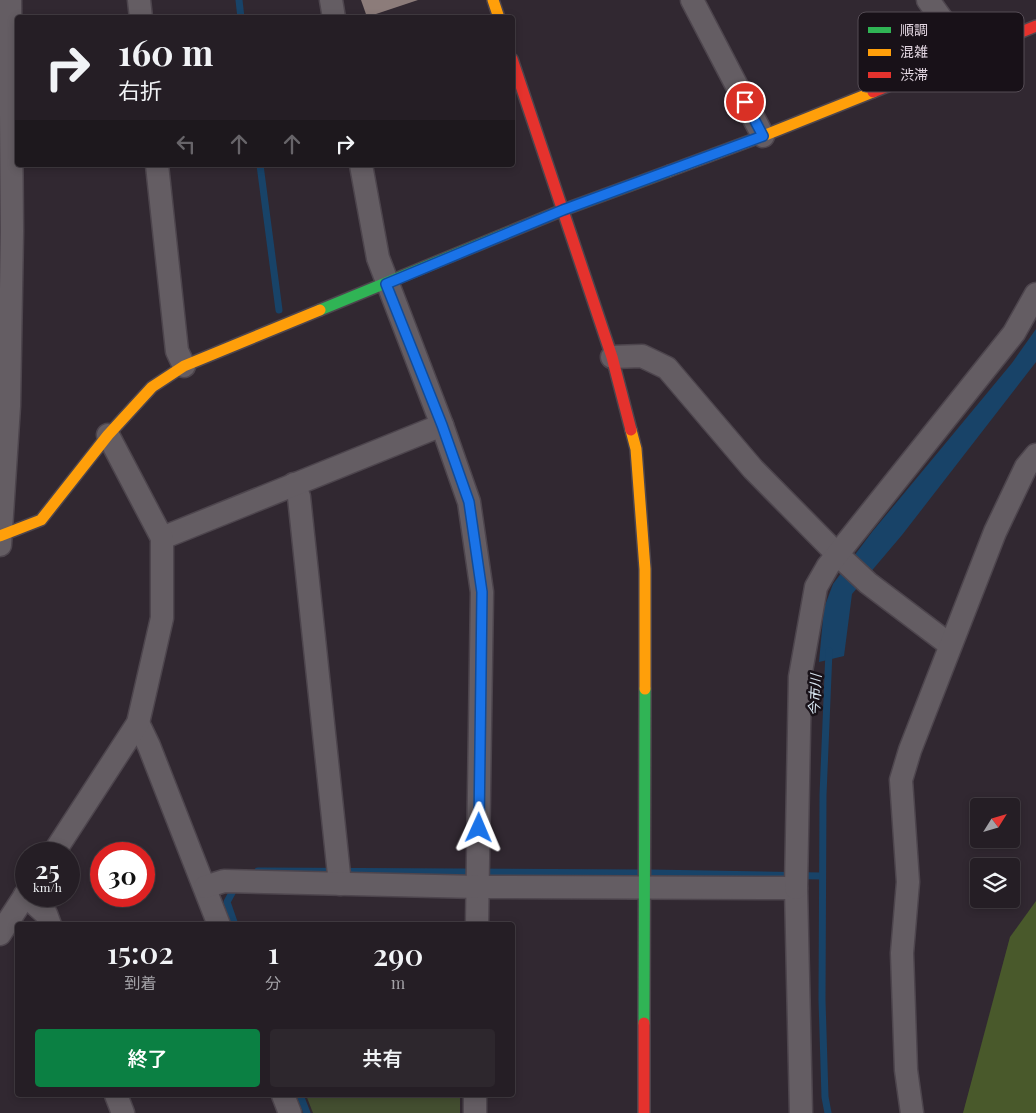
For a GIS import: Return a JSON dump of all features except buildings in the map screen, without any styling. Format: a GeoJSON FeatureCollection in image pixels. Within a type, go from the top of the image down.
{"type":"FeatureCollection","features":[{"type":"Feature","properties":{"kind":"street"},"geometry":{"type":"LineString","coordinates":[[10,0],[12,231],[9,406],[1,539],[41,520],[108,435],[152,387],[184,366],[563,210],[763,136],[871,92]]}},
{"type":"Feature","properties":{"kind":"street"},"geometry":{"type":"LineString","coordinates":[[139,0],[141,15]]}},
{"type":"Feature","properties":{"kind":"street"},"geometry":{"type":"LineString","coordinates":[[331,0],[334,15]]}},
{"type":"Feature","properties":{"kind":"street"},"geometry":{"type":"LineString","coordinates":[[493,0],[498,15]]}},
{"type":"Feature","properties":{"kind":"street"},"geometry":{"type":"LineString","coordinates":[[692,0],[763,136]]}},
{"type":"Feature","properties":{"kind":"street"},"geometry":{"type":"LineString","coordinates":[[928,0],[937,12]]}},
{"type":"Feature","properties":{"kind":"street"},"geometry":{"type":"LineString","coordinates":[[1024,31],[1036,26]]}},
{"type":"Feature","properties":{"kind":"street"},"geometry":{"type":"LineString","coordinates":[[515,68],[612,357],[636,449],[645,569],[644,1113]]}},
{"type":"Feature","properties":{"kind":"street"},"geometry":{"type":"LineString","coordinates":[[157,167],[177,351],[184,366]]}},
{"type":"Feature","properties":{"kind":"street"},"geometry":{"type":"LineString","coordinates":[[361,167],[378,258],[386,284],[442,425],[469,502],[482,592],[477,922]]}},
{"type":"Feature","properties":{"kind":"street"},"geometry":{"type":"LineString","coordinates":[[801,1113],[796,888],[800,677],[816,588],[828,566],[842,559],[1014,333],[1036,294]]}},
{"type":"Feature","properties":{"kind":"street"},"geometry":{"type":"LineString","coordinates":[[612,357],[642,356],[667,368],[753,469],[842,559],[868,582],[950,645]]}},
{"type":"Feature","properties":{"kind":"street"},"geometry":{"type":"LineString","coordinates":[[162,538],[442,425]]}},
{"type":"Feature","properties":{"kind":"street"},"geometry":{"type":"LineString","coordinates":[[61,842],[138,723],[162,618],[162,538],[108,435]]}},
{"type":"Feature","properties":{"kind":"street"},"geometry":{"type":"LineString","coordinates":[[912,1113],[906,1070],[902,962],[908,882],[901,780],[910,750],[995,532],[1026,467],[1036,455]]}},
{"type":"Feature","properties":{"kind":"street"},"geometry":{"type":"LineString","coordinates":[[294,484],[299,497],[340,884]]}},
{"type":"Feature","properties":{"kind":"street"},"geometry":{"type":"LineString","coordinates":[[138,723],[149,746],[218,922]]}},
{"type":"Feature","properties":{"kind":"street"},"geometry":{"type":"LineString","coordinates":[[205,887],[224,881],[478,887],[796,888]]}},
{"type":"Feature","properties":{"kind":"street"},"geometry":{"type":"LineString","coordinates":[[0,934],[18,907]]}},
{"type":"Feature","properties":{"kind":"street"},"geometry":{"type":"LineString","coordinates":[[39,907],[46,914],[49,922]]}},
{"type":"Feature","properties":{"kind":"street"},"geometry":{"type":"LineString","coordinates":[[117,1097],[123,1113]]}},
{"type":"Feature","properties":{"kind":"street"},"geometry":{"type":"LineString","coordinates":[[284,1097],[290,1113]]}},
{"type":"Feature","properties":{"kind":"street"},"geometry":{"type":"LineString","coordinates":[[475,1097],[475,1113]]}},
{"type":"Feature","properties":{"kind":"green space"},"geometry":{"type":"Polygon","coordinates":[[[1036,901],[1036,1113],[963,1113],[1010,937],[1036,901]]]}},
{"type":"Feature","properties":{"kind":"green space"},"geometry":{"type":"Polygon","coordinates":[[[307,1097],[460,1097],[460,1113],[313,1113],[307,1097]]]}},
{"type":"Feature","properties":{"kind":"water"},"geometry":{"type":"Polygon","coordinates":[[[1036,329],[1036,362],[902,535],[852,594],[844,656],[819,662],[824,608],[833,584],[872,532],[1012,363],[1036,329]]]}},
{"type":"Feature","properties":{"kind":"waterway"},"geometry":{"type":"LineString","coordinates":[[239,0],[241,15]]}},
{"type":"Feature","properties":{"kind":"waterway"},"geometry":{"type":"LineString","coordinates":[[260,167],[279,310]]}},
{"type":"Feature","properties":{"kind":"waterway","name":"今市川"},"geometry":{"type":"LineString","coordinates":[[828,1113],[825,1097],[822,1000],[823,795],[829,651]]}},
{"type":"Feature","properties":{"kind":"waterway"},"geometry":{"type":"LineString","coordinates":[[258,871],[640,873]]}},
{"type":"Feature","properties":{"kind":"waterway"},"geometry":{"type":"LineString","coordinates":[[651,873],[822,876]]}},
{"type":"Feature","properties":{"kind":"waterway"},"geometry":{"type":"LineString","coordinates":[[233,891],[227,902],[234,922]]}},
{"type":"Feature","properties":{"kind":"waterway"},"geometry":{"type":"LineString","coordinates":[[301,1097],[307,1113]]}},
{"type":"Feature","properties":{"kind":"traffic: fast"},"geometry":{"type":"LineString","coordinates":[[320,310],[563,210],[669,171]]}},
{"type":"Feature","properties":{"kind":"traffic: fast"},"geometry":{"type":"LineString","coordinates":[[644,1023],[645,689]]}},
{"type":"Feature","properties":{"kind":"traffic: slow"},"geometry":{"type":"LineString","coordinates":[[493,0],[498,15]]}},
{"type":"Feature","properties":{"kind":"traffic: slow"},"geometry":{"type":"LineString","coordinates":[[669,171],[873,92]]}},
{"type":"Feature","properties":{"kind":"traffic: slow"},"geometry":{"type":"LineString","coordinates":[[0,536],[41,520],[108,435],[152,387],[184,366],[320,310]]}},
{"type":"Feature","properties":{"kind":"traffic: slow"},"geometry":{"type":"LineString","coordinates":[[631,430],[636,449],[645,569],[645,689]]}},
{"type":"Feature","properties":{"kind":"traffic: jam"},"geometry":{"type":"LineString","coordinates":[[1024,31],[1036,26]]}},
{"type":"Feature","properties":{"kind":"traffic: jam"},"geometry":{"type":"LineString","coordinates":[[515,68],[612,357],[631,430]]}},
{"type":"Feature","properties":{"kind":"traffic: jam"},"geometry":{"type":"LineString","coordinates":[[644,1023],[644,1113]]}},
{"type":"Feature","properties":{"kind":"route"},"geometry":{"type":"LineString","coordinates":[[479,828],[482,592],[469,502],[442,425],[386,284],[563,210],[763,136],[745,102]]}}]}
